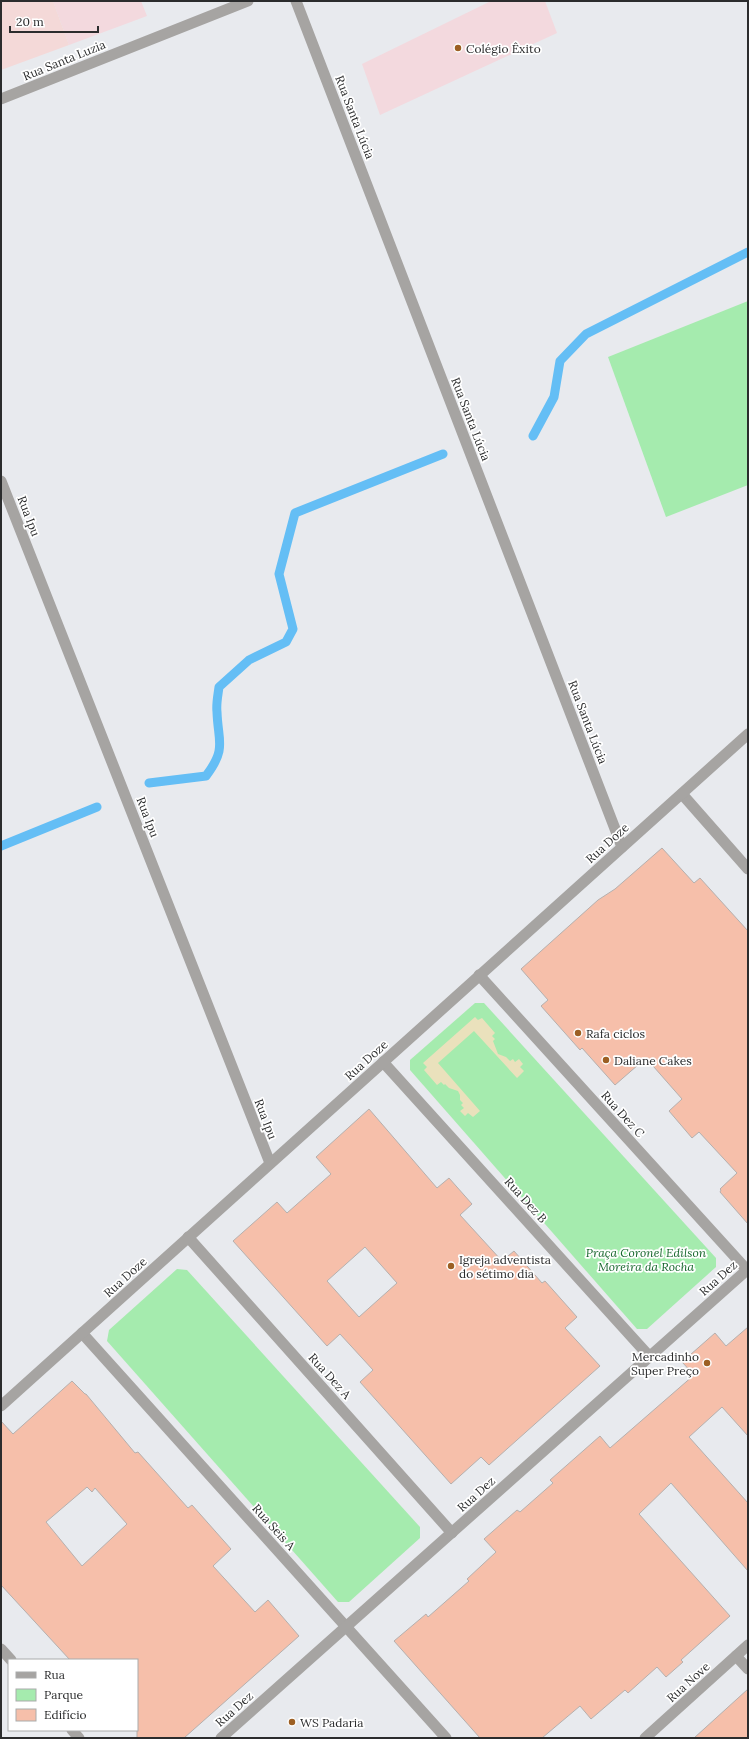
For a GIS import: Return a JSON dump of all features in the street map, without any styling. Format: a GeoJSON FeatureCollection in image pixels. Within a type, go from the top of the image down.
{"type":"FeatureCollection","features":[{"type":"Feature","properties":{"kind":"street","name":"Rua Santa Luzia"},"geometry":{"type":"LineString","coordinates":[[1,99],[248,1]]}},
{"type":"Feature","properties":{"kind":"street","name":"Rua Santa Lúcia"},"geometry":{"type":"LineString","coordinates":[[296,1],[622,847]]}},
{"type":"Feature","properties":{"kind":"street","name":"Rua Ipu"},"geometry":{"type":"LineString","coordinates":[[1,480],[270,1164]]}},
{"type":"Feature","properties":{"kind":"street","name":"Rua Doze"},"geometry":{"type":"LineString","coordinates":[[1,1406],[748,734]]}},
{"type":"Feature","properties":{"kind":"street"},"geometry":{"type":"LineString","coordinates":[[682,794],[748,868]]}},
{"type":"Feature","properties":{"kind":"street","name":"Rua Dez C"},"geometry":{"type":"LineString","coordinates":[[479,975],[747,1269]]}},
{"type":"Feature","properties":{"kind":"street","name":"Rua Dez B"},"geometry":{"type":"LineString","coordinates":[[383,1062],[649,1356]]}},
{"type":"Feature","properties":{"kind":"street","name":"Rua Dez A"},"geometry":{"type":"LineString","coordinates":[[188,1237],[452,1532]]}},
{"type":"Feature","properties":{"kind":"street","name":"Rua Dez"},"geometry":{"type":"LineString","coordinates":[[221,1738],[747,1269]]}},
{"type":"Feature","properties":{"kind":"street","name":"Rua Seis A"},"geometry":{"type":"LineString","coordinates":[[82,1333],[446,1738]]}},
{"type":"Feature","properties":{"kind":"street","name":"Rua Nove"},"geometry":{"type":"LineString","coordinates":[[645,1738],[748,1645]]}},
{"type":"Feature","properties":{"kind":"street"},"geometry":{"type":"LineString","coordinates":[[1,1649],[10,1659]]}},
{"type":"Feature","properties":{"kind":"street"},"geometry":{"type":"LineString","coordinates":[[736,1656],[748,1669]]}},
{"type":"Feature","properties":{"kind":"shaded area"},"geometry":{"type":"Polygon","coordinates":[[[1,1],[53,1],[69,45],[1,70],[1,1]]]}},
{"type":"Feature","properties":{"kind":"shaded area"},"geometry":{"type":"Polygon","coordinates":[[[53,1],[141,1],[147,16],[69,45],[53,1]]]}},
{"type":"Feature","properties":{"kind":"shaded area","name":"Colégio Êxito"},"geometry":{"type":"Polygon","coordinates":[[[491,1],[545,1],[557,33],[380,115],[362,64],[491,1]]]}},
{"type":"Feature","properties":{"kind":"green space"},"geometry":{"type":"Polygon","coordinates":[[[748,301],[748,485],[666,517],[608,357],[748,301]]]}},
{"type":"Feature","properties":{"kind":"green space","name":"Praça Coronel Edilson Moreira da Rocha"},"geometry":{"type":"Polygon","coordinates":[[[475,1003],[484,1003],[716,1258],[716,1267],[647,1329],[637,1329],[410,1070],[410,1060],[475,1003]]]}},
{"type":"Feature","properties":{"kind":"green space"},"geometry":{"type":"Polygon","coordinates":[[[177,1269],[187,1270],[420,1527],[420,1538],[349,1602],[338,1602],[107,1341],[109,1330],[177,1269]]]}},
{"type":"Feature","properties":{"kind":"sand"},"geometry":{"type":"Polygon","coordinates":[[[475,1017],[478,1020],[482,1018],[495,1033],[492,1036],[495,1039],[493,1041],[498,1054],[506,1057],[510,1061],[513,1059],[515,1062],[519,1059],[523,1064],[520,1067],[524,1071],[517,1078],[474,1031],[438,1063],[480,1111],[473,1117],[468,1113],[465,1116],[460,1111],[464,1108],[461,1105],[463,1103],[460,1100],[458,1091],[449,1088],[441,1082],[437,1085],[424,1070],[427,1067],[423,1063],[475,1017]]]}},
{"type":"Feature","properties":{"kind":"building"},"geometry":{"type":"Polygon","coordinates":[[[662,848],[694,883],[700,878],[748,931],[748,1224],[720,1192],[720,1189],[737,1173],[699,1132],[692,1138],[669,1111],[682,1099],[646,1058],[615,1085],[582,1048],[580,1050],[541,1006],[548,1000],[521,969],[598,900],[615,889],[662,848]]]}},
{"type":"Feature","properties":{"kind":"building"},"geometry":{"type":"Polygon","coordinates":[[[369,1109],[437,1188],[449,1178],[472,1204],[460,1215],[502,1261],[514,1251],[542,1283],[545,1281],[577,1317],[565,1328],[600,1366],[489,1465],[481,1457],[451,1484],[360,1382],[373,1370],[340,1334],[327,1346],[233,1241],[277,1202],[287,1213],[331,1174],[316,1157],[369,1109]],[[365,1247],[327,1281],[359,1317],[397,1283],[365,1247]]]}},
{"type":"Feature","properties":{"kind":"building"},"geometry":{"type":"Polygon","coordinates":[[[748,1327],[748,1436],[722,1407],[689,1437],[748,1503],[748,1571],[671,1483],[639,1514],[730,1616],[681,1660],[683,1662],[666,1677],[657,1667],[628,1693],[625,1690],[591,1719],[580,1706],[542,1738],[480,1738],[394,1641],[426,1614],[428,1617],[469,1581],[467,1579],[496,1552],[484,1539],[517,1510],[520,1512],[553,1483],[550,1480],[600,1436],[610,1448],[694,1375],[682,1362],[715,1333],[726,1346],[748,1327]]]}},
{"type":"Feature","properties":{"kind":"building"},"geometry":{"type":"Polygon","coordinates":[[[72,1381],[86,1394],[135,1453],[138,1452],[188,1508],[192,1505],[231,1549],[213,1566],[255,1612],[268,1600],[299,1636],[184,1738],[137,1738],[138,1659],[69,1659],[1,1585],[1,1421],[13,1434],[72,1381]],[[87,1487],[46,1522],[82,1566],[127,1524],[95,1488],[92,1492],[87,1487]]]}},
{"type":"Feature","properties":{"kind":"building"},"geometry":{"type":"Polygon","coordinates":[[[748,1689],[748,1738],[694,1738],[748,1689]]]}},
{"type":"Feature","properties":{"kind":"waterway"},"geometry":{"type":"LineString","coordinates":[[533,436],[554,397],[560,361],[586,334],[748,252]]}},
{"type":"Feature","properties":{"kind":"waterway"},"geometry":{"type":"LineString","coordinates":[[149,783],[206,776],[217,758],[220,745],[217,706],[219,687],[249,660],[286,642],[293,629],[279,574],[295,513],[443,454]]}},
{"type":"Feature","properties":{"kind":"waterway"},"geometry":{"type":"LineString","coordinates":[[1,846],[97,807]]}},
{"type":"Feature","properties":{"kind":"place","name":"Colégio Êxito"},"geometry":{"type":"Point","coordinates":[458,48]}},
{"type":"Feature","properties":{"kind":"place","name":"Rafa ciclos"},"geometry":{"type":"Point","coordinates":[578,1033]}},
{"type":"Feature","properties":{"kind":"place","name":"Daliane Cakes"},"geometry":{"type":"Point","coordinates":[606,1060]}},
{"type":"Feature","properties":{"kind":"place","name":"Igreja adventista do sétimo dia"},"geometry":{"type":"Point","coordinates":[451,1266]}},
{"type":"Feature","properties":{"kind":"place","name":"Mercadinho Super Preço"},"geometry":{"type":"Point","coordinates":[707,1363]}},
{"type":"Feature","properties":{"kind":"place","name":"WS Padaria"},"geometry":{"type":"Point","coordinates":[292,1722]}}]}
